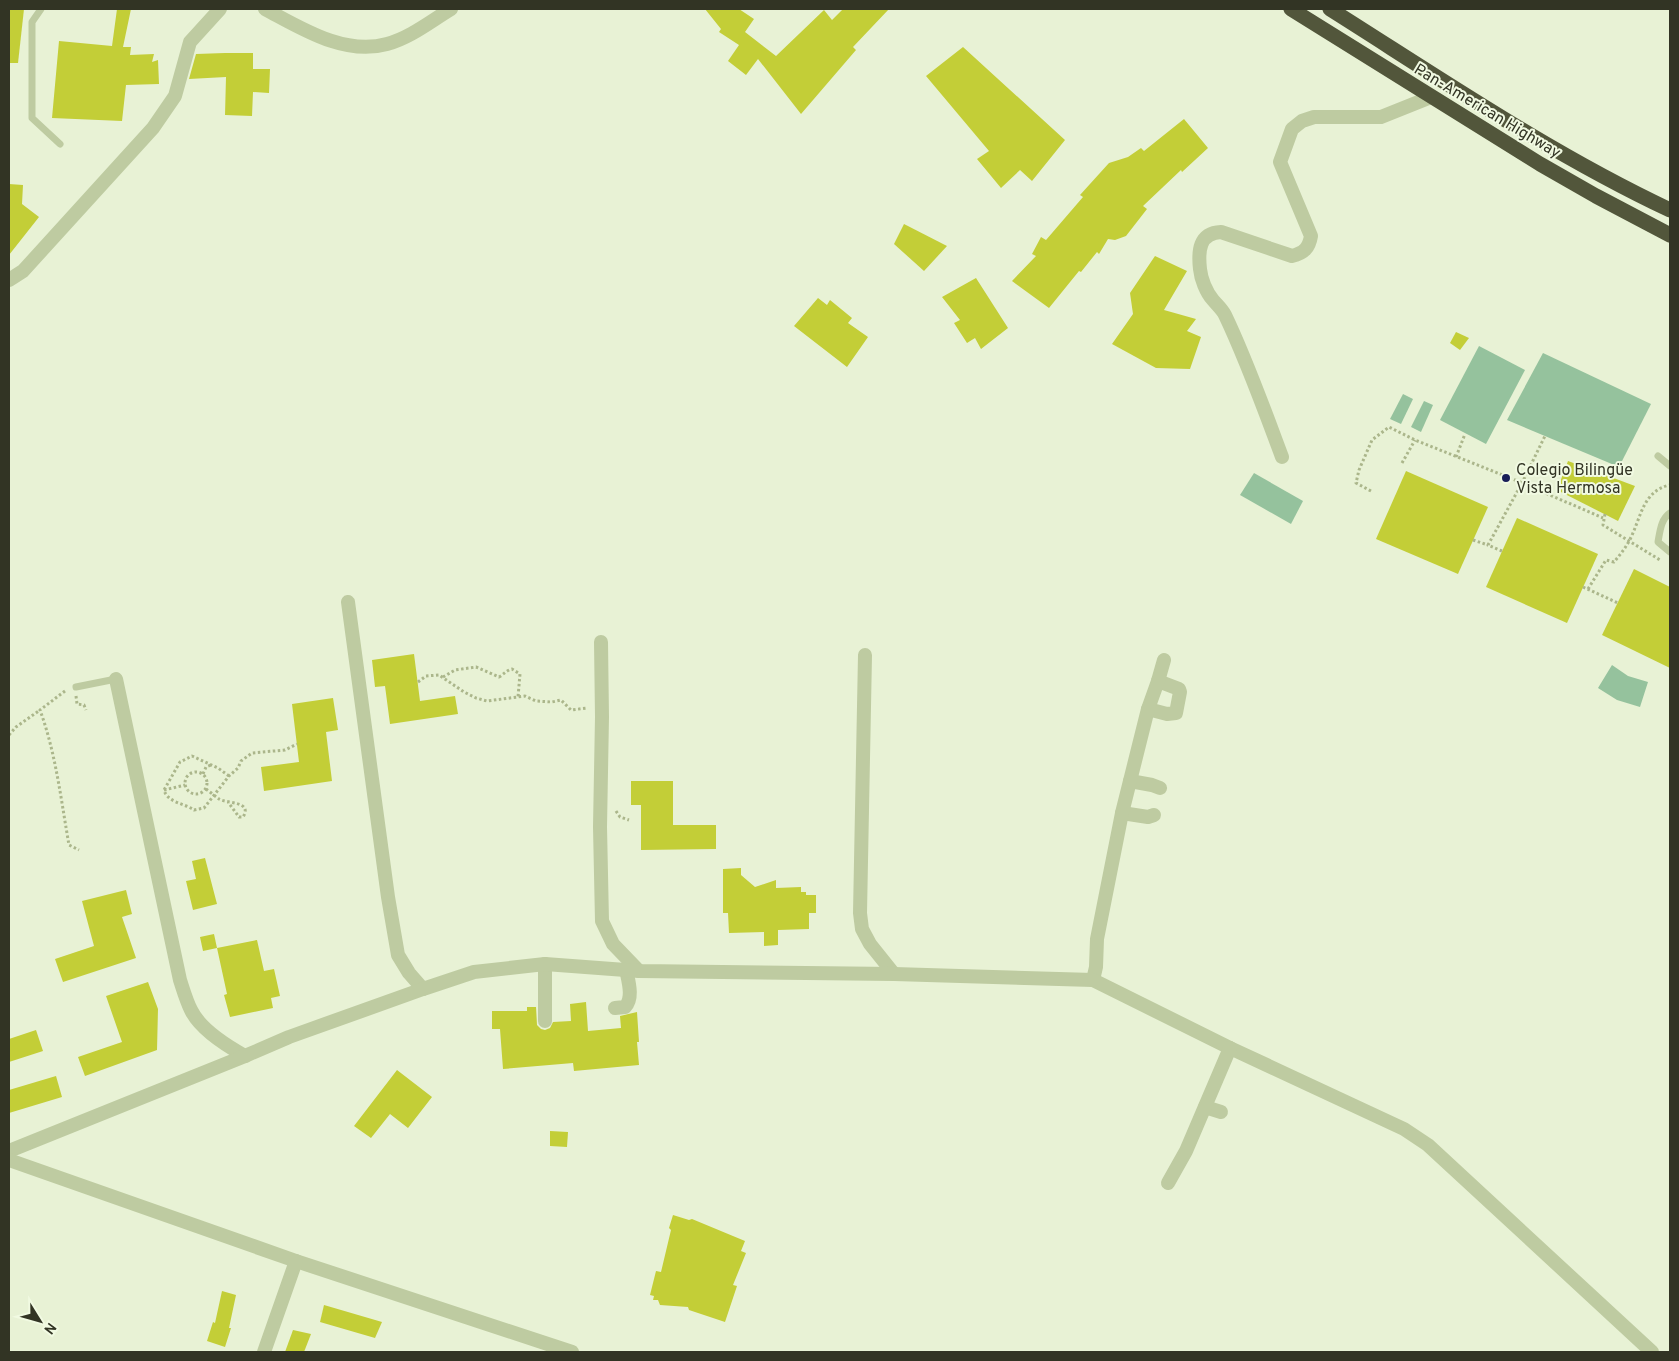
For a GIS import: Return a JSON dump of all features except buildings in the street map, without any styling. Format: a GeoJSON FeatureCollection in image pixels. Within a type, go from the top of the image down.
{"type":"FeatureCollection","features":[{"type":"Feature","properties":{"kind":"highway","name":"Pan-American Highway"},"geometry":{"type":"LineString","coordinates":[[1291,9],[1485,131],[1580,187],[1670,235]]}},
{"type":"Feature","properties":{"kind":"highway","name":"Pan-American Highway"},"geometry":{"type":"LineString","coordinates":[[1330,9],[1509,122],[1583,166],[1670,210]]}},
{"type":"Feature","properties":{"kind":"street"},"geometry":{"type":"LineString","coordinates":[[9,280],[23,270],[153,128],[175,96],[190,42],[220,9]]}},
{"type":"Feature","properties":{"kind":"street"},"geometry":{"type":"LineString","coordinates":[[264,9],[316,36],[352,47],[387,44],[416,31],[451,9]]}},
{"type":"Feature","properties":{"kind":"street"},"geometry":{"type":"LineString","coordinates":[[1282,457],[1254,383],[1223,312],[1212,299],[1204,284],[1200,269],[1201,244],[1205,237],[1214,232],[1221,232],[1292,256],[1300,254],[1306,250],[1311,236],[1280,162],[1292,129],[1302,121],[1314,117],[1381,117],[1431,97]]}},
{"type":"Feature","properties":{"kind":"street"},"geometry":{"type":"LineString","coordinates":[[348,602],[388,897],[398,955],[409,973],[424,988]]}},
{"type":"Feature","properties":{"kind":"street"},"geometry":{"type":"LineString","coordinates":[[600,642],[602,706],[600,827],[602,922],[613,944],[633,970],[629,1003],[625,1007],[615,1008]]}},
{"type":"Feature","properties":{"kind":"street"},"geometry":{"type":"LineString","coordinates":[[865,655],[860,913],[862,929],[870,944],[894,974]]}},
{"type":"Feature","properties":{"kind":"street"},"geometry":{"type":"LineString","coordinates":[[1093,980],[1096,967],[1097,939],[1122,813],[1148,709],[1164,660]]}},
{"type":"Feature","properties":{"kind":"street"},"geometry":{"type":"LineString","coordinates":[[116,679],[180,980],[191,1011],[207,1030],[228,1048],[244,1056]]}},
{"type":"Feature","properties":{"kind":"street"},"geometry":{"type":"LineString","coordinates":[[1148,709],[1167,714],[1176,713],[1179,689],[1158,681]]}},
{"type":"Feature","properties":{"kind":"street"},"geometry":{"type":"LineString","coordinates":[[1130,781],[1152,784],[1160,788]]}},
{"type":"Feature","properties":{"kind":"street"},"geometry":{"type":"LineString","coordinates":[[1122,813],[1148,817],[1154,815]]}},
{"type":"Feature","properties":{"kind":"street"},"geometry":{"type":"LineString","coordinates":[[545,964],[545,1021]]}},
{"type":"Feature","properties":{"kind":"street"},"geometry":{"type":"LineString","coordinates":[[9,1151],[289,1037],[474,972],[545,964],[633,970],[894,974],[1093,980],[1230,1048],[1404,1129],[1428,1145],[1652,1352]]}},
{"type":"Feature","properties":{"kind":"street"},"geometry":{"type":"LineString","coordinates":[[1168,1183],[1186,1151],[1230,1048]]}},
{"type":"Feature","properties":{"kind":"street"},"geometry":{"type":"LineString","coordinates":[[1205,1107],[1222,1112]]}},
{"type":"Feature","properties":{"kind":"street"},"geometry":{"type":"LineString","coordinates":[[9,1160],[296,1261],[572,1352]]}},
{"type":"Feature","properties":{"kind":"street"},"geometry":{"type":"LineString","coordinates":[[264,1352],[296,1261]]}},
{"type":"Feature","properties":{"kind":"lane"},"geometry":{"type":"LineString","coordinates":[[41,9],[32,22],[32,118],[60,144]]}},
{"type":"Feature","properties":{"kind":"lane"},"geometry":{"type":"LineString","coordinates":[[1658,456],[1670,466]]}},
{"type":"Feature","properties":{"kind":"lane"},"geometry":{"type":"LineString","coordinates":[[1670,513],[1665,516],[1658,542],[1670,552]]}},
{"type":"Feature","properties":{"kind":"lane"},"geometry":{"type":"LineString","coordinates":[[76,687],[116,679]]}},
{"type":"Feature","properties":{"kind":"path"},"geometry":{"type":"LineString","coordinates":[[1371,491],[1356,482],[1359,470],[1372,440],[1389,427],[1456,457],[1604,516],[1603,525],[1662,561]]}},
{"type":"Feature","properties":{"kind":"path"},"geometry":{"type":"LineString","coordinates":[[1456,457],[1465,434]]}},
{"type":"Feature","properties":{"kind":"path"},"geometry":{"type":"LineString","coordinates":[[1488,545],[1545,436]]}},
{"type":"Feature","properties":{"kind":"path"},"geometry":{"type":"LineString","coordinates":[[1402,463],[1415,440]]}},
{"type":"Feature","properties":{"kind":"path"},"geometry":{"type":"LineString","coordinates":[[1588,589],[1606,560],[1614,562],[1629,542],[1638,516],[1648,497],[1664,486],[1670,485]]}},
{"type":"Feature","properties":{"kind":"path"},"geometry":{"type":"LineString","coordinates":[[1473,540],[1502,551]]}},
{"type":"Feature","properties":{"kind":"path"},"geometry":{"type":"LineString","coordinates":[[1583,587],[1618,603]]}},
{"type":"Feature","properties":{"kind":"path"},"geometry":{"type":"LineString","coordinates":[[443,677],[455,670],[476,667],[499,677],[512,669],[520,674],[518,697]]}},
{"type":"Feature","properties":{"kind":"path"},"geometry":{"type":"LineString","coordinates":[[418,682],[426,676],[439,675],[464,692],[487,701],[525,696],[536,701],[552,702],[561,700],[570,710],[602,706]]}},
{"type":"Feature","properties":{"kind":"path"},"geometry":{"type":"LineString","coordinates":[[9,735],[16,727],[69,687],[76,687]]}},
{"type":"Feature","properties":{"kind":"path"},"geometry":{"type":"LineString","coordinates":[[40,710],[55,760],[56,778],[69,845],[79,850]]}},
{"type":"Feature","properties":{"kind":"path"},"geometry":{"type":"LineString","coordinates":[[164,790],[166,795],[177,803],[186,804],[194,810],[204,808],[228,776],[238,768],[241,761],[252,753],[286,750],[297,744]]}},
{"type":"Feature","properties":{"kind":"path"},"geometry":{"type":"LineString","coordinates":[[164,790],[180,762],[192,756],[218,768],[228,776]]}},
{"type":"Feature","properties":{"kind":"path"},"geometry":{"type":"LineString","coordinates":[[203,774],[206,767],[211,765]]}},
{"type":"Feature","properties":{"kind":"path"},"geometry":{"type":"LineString","coordinates":[[199,772],[207,778],[208,784],[206,789],[197,794],[191,793],[185,785],[185,780],[190,773],[199,772]]}},
{"type":"Feature","properties":{"kind":"path"},"geometry":{"type":"LineString","coordinates":[[164,790],[185,785]]}},
{"type":"Feature","properties":{"kind":"path"},"geometry":{"type":"LineString","coordinates":[[206,789],[219,799],[237,802],[245,809],[243,817],[239,817],[228,802]]}},
{"type":"Feature","properties":{"kind":"green space"},"geometry":{"type":"Polygon","coordinates":[[[1479,346],[1525,370],[1486,444],[1440,420],[1479,346]]]}},
{"type":"Feature","properties":{"kind":"green space"},"geometry":{"type":"Polygon","coordinates":[[[1543,353],[1651,404],[1619,467],[1507,420],[1543,353]]]}},
{"type":"Feature","properties":{"kind":"green space"},"geometry":{"type":"Polygon","coordinates":[[[1403,394],[1413,399],[1401,424],[1390,419],[1403,394]]]}},
{"type":"Feature","properties":{"kind":"green space"},"geometry":{"type":"Polygon","coordinates":[[[1424,401],[1433,405],[1421,432],[1411,427],[1424,401]]]}},
{"type":"Feature","properties":{"kind":"green space"},"geometry":{"type":"Polygon","coordinates":[[[1254,473],[1303,501],[1291,524],[1240,495],[1254,473]]]}},
{"type":"Feature","properties":{"kind":"green space"},"geometry":{"type":"Polygon","coordinates":[[[1612,665],[1628,676],[1648,682],[1640,707],[1617,700],[1598,688],[1612,665]]]}},
{"type":"Feature","properties":{"kind":"place","name":"Colegio Bilingüe Vista Hermosa"},"geometry":{"type":"Point","coordinates":[1506,478]}}]}
